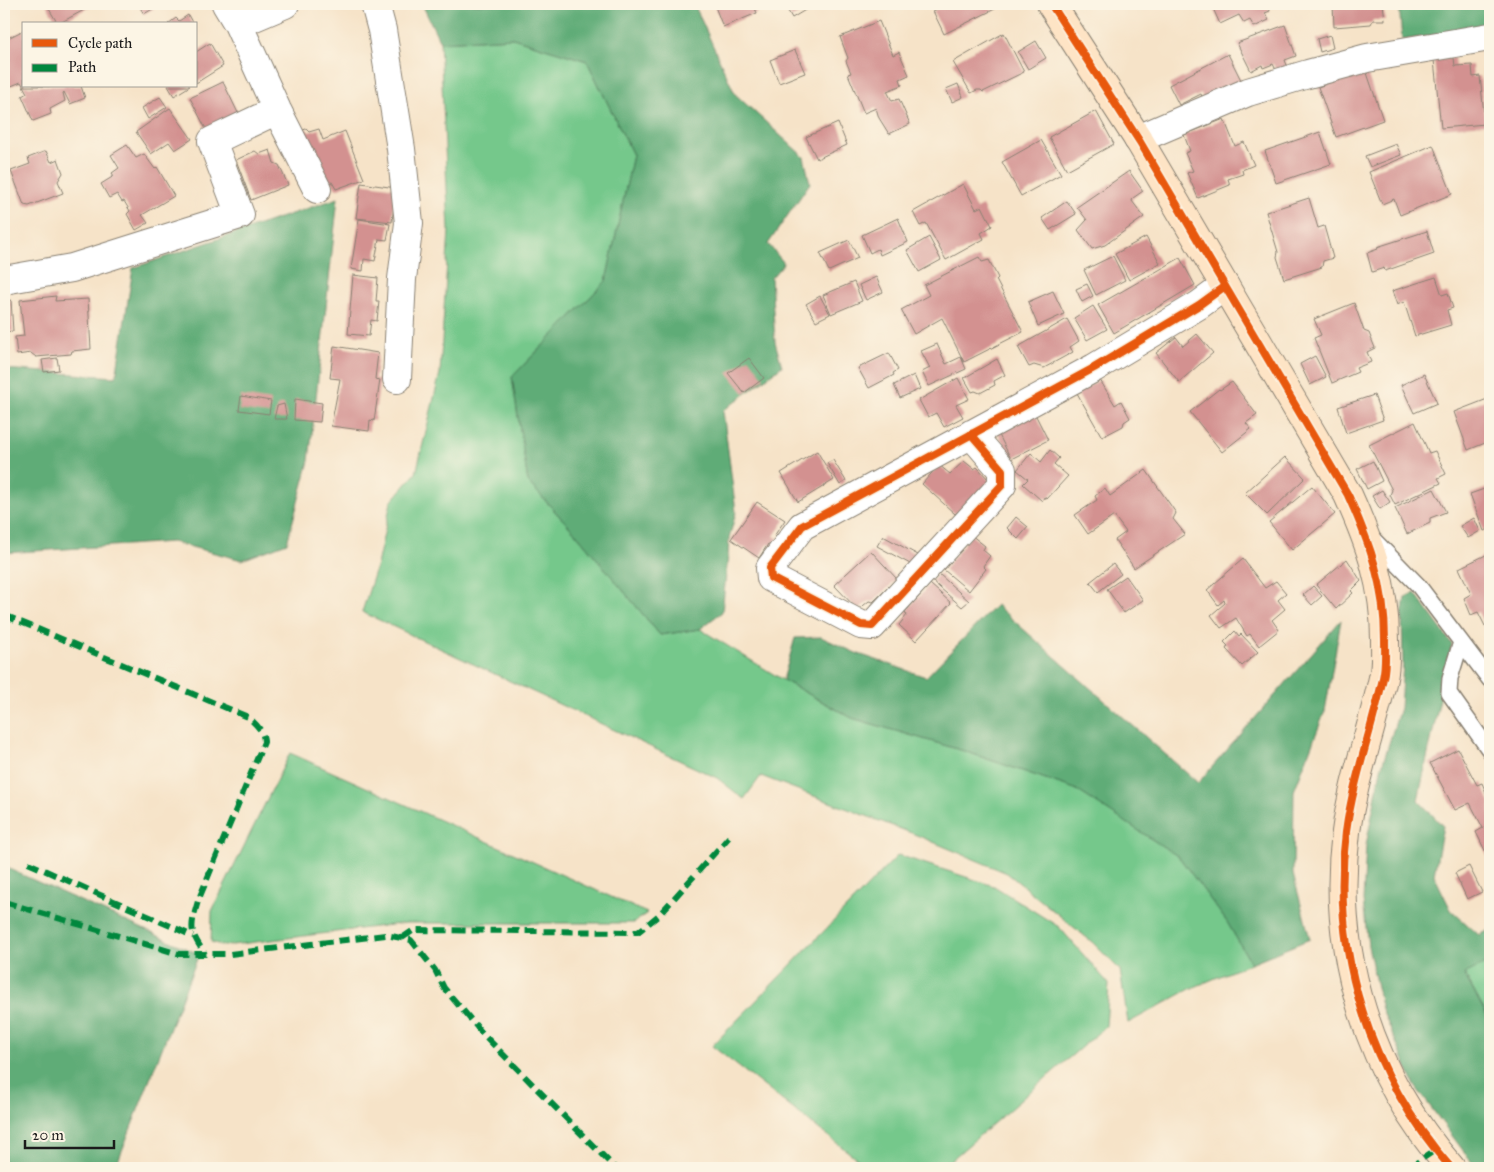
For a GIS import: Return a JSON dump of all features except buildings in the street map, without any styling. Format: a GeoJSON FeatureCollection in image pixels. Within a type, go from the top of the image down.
{"type":"FeatureCollection","features":[{"type":"Feature","properties":{"kind":"street"},"geometry":{"type":"LineString","coordinates":[[285,4],[232,14],[276,110],[317,189]]}},
{"type":"Feature","properties":{"kind":"street"},"geometry":{"type":"LineString","coordinates":[[375,4],[382,30],[401,149],[409,223],[402,279],[396,379]]}},
{"type":"Feature","properties":{"kind":"street"},"geometry":{"type":"LineString","coordinates":[[1051,4],[1138,138],[1348,495],[1373,556],[1380,585],[1385,623],[1384,676],[1359,771],[1346,832],[1342,896],[1350,962],[1363,1015],[1390,1080],[1413,1119],[1450,1168]]}},
{"type":"Feature","properties":{"kind":"street"},"geometry":{"type":"LineString","coordinates":[[1138,138],[1248,92],[1308,74],[1367,58],[1490,37]]}},
{"type":"Feature","properties":{"kind":"street"},"geometry":{"type":"LineString","coordinates":[[4,280],[72,268],[240,215],[212,141],[276,110]]}},
{"type":"Feature","properties":{"kind":"street"},"geometry":{"type":"LineString","coordinates":[[971,434],[1002,470],[1002,485],[872,626],[861,625],[771,578],[770,568],[802,526],[971,434],[1094,368],[1199,305],[1225,286]]}},
{"type":"Feature","properties":{"kind":"lane"},"geometry":{"type":"LineString","coordinates":[[1362,528],[1418,585],[1461,642],[1484,661],[1490,680]]}},
{"type":"Feature","properties":{"kind":"lane"},"geometry":{"type":"LineString","coordinates":[[1461,642],[1450,678],[1450,693],[1490,751]]}},
{"type":"Feature","properties":{"kind":"green space"},"geometry":{"type":"Polygon","coordinates":[[[422,4],[694,4],[735,94],[804,157],[810,183],[768,244],[784,263],[771,278],[775,342],[782,366],[723,411],[736,512],[729,539],[722,612],[700,629],[660,635],[578,536],[528,482],[512,377],[606,281],[633,155],[587,61],[513,38],[440,42],[422,4]]]}},
{"type":"Feature","properties":{"kind":"green space"},"geometry":{"type":"Polygon","coordinates":[[[1399,4],[1490,4],[1490,27],[1402,40],[1399,4]]]}},
{"type":"Feature","properties":{"kind":"green space"},"geometry":{"type":"Polygon","coordinates":[[[513,38],[587,61],[633,155],[606,281],[512,377],[528,482],[578,536],[660,635],[700,629],[783,680],[852,718],[964,751],[1075,789],[1179,857],[1227,922],[1251,963],[1192,988],[1128,1023],[1120,970],[1092,942],[1007,873],[914,834],[761,776],[744,799],[717,778],[362,612],[377,565],[391,502],[416,473],[440,373],[449,230],[440,42],[513,38]]]}},
{"type":"Feature","properties":{"kind":"green space"},"geometry":{"type":"Polygon","coordinates":[[[338,198],[309,461],[287,543],[242,560],[172,542],[4,553],[4,369],[116,377],[133,268],[338,198]]]}},
{"type":"Feature","properties":{"kind":"green space"},"geometry":{"type":"Polygon","coordinates":[[[1415,593],[1452,644],[1418,800],[1443,826],[1434,875],[1451,910],[1479,935],[1490,930],[1490,962],[1464,974],[1490,1021],[1490,1168],[1476,1168],[1415,1086],[1382,1010],[1368,946],[1363,901],[1366,845],[1381,769],[1400,708],[1403,664],[1402,615],[1405,598],[1415,593]]]}},
{"type":"Feature","properties":{"kind":"green space"},"geometry":{"type":"Polygon","coordinates":[[[996,605],[1198,783],[1341,620],[1325,711],[1294,791],[1293,874],[1310,939],[1251,963],[1227,922],[1179,857],[1075,789],[964,751],[852,718],[783,680],[795,638],[821,637],[856,653],[926,677],[996,605]]]}},
{"type":"Feature","properties":{"kind":"green space"},"geometry":{"type":"Polygon","coordinates":[[[290,753],[647,913],[634,923],[407,923],[224,946],[211,942],[212,911],[290,753]]]}},
{"type":"Feature","properties":{"kind":"green space"},"geometry":{"type":"Polygon","coordinates":[[[898,855],[994,886],[1059,927],[1109,984],[1106,1026],[942,1168],[869,1168],[712,1046],[898,855]]]}},
{"type":"Feature","properties":{"kind":"green space"},"geometry":{"type":"Polygon","coordinates":[[[4,857],[9,869],[199,954],[118,1161],[125,1168],[4,1168],[4,857]]]}},
{"type":"Feature","properties":{"kind":"green space"},"geometry":{"type":"Polygon","coordinates":[[[1490,962],[1490,1021],[1464,973],[1490,962]]]}},
{"type":"Feature","properties":{"kind":"marked path"},"geometry":{"type":"LineString","coordinates":[[4,615],[248,717],[261,731],[264,742],[198,901],[193,918],[192,929],[196,940],[205,954]]}},
{"type":"Feature","properties":{"kind":"marked path"},"geometry":{"type":"LineString","coordinates":[[402,938],[414,930],[638,932],[659,915],[729,837]]}},
{"type":"Feature","properties":{"kind":"marked path"},"geometry":{"type":"LineString","coordinates":[[28,863],[193,936]]}},
{"type":"Feature","properties":{"kind":"marked path"},"geometry":{"type":"LineString","coordinates":[[4,902],[179,954],[230,954],[386,935],[411,940],[435,970],[444,988],[483,1034],[615,1168]]}},
{"type":"Feature","properties":{"kind":"marked path"},"geometry":{"type":"LineString","coordinates":[[1409,1168],[1435,1150]]}},
{"type":"Feature","properties":{"kind":"cycle path"},"geometry":{"type":"LineString","coordinates":[[1051,4],[1140,142],[1348,495],[1375,565],[1384,620],[1385,664],[1379,697],[1349,813],[1343,877],[1344,923],[1351,967],[1362,1011],[1378,1054],[1399,1094],[1423,1132],[1451,1168]]}},
{"type":"Feature","properties":{"kind":"cycle path"},"geometry":{"type":"LineString","coordinates":[[971,434],[1002,470],[1002,485],[872,626],[861,625],[771,578],[770,568],[802,526],[1094,368],[1199,305],[1225,286]]}}]}
